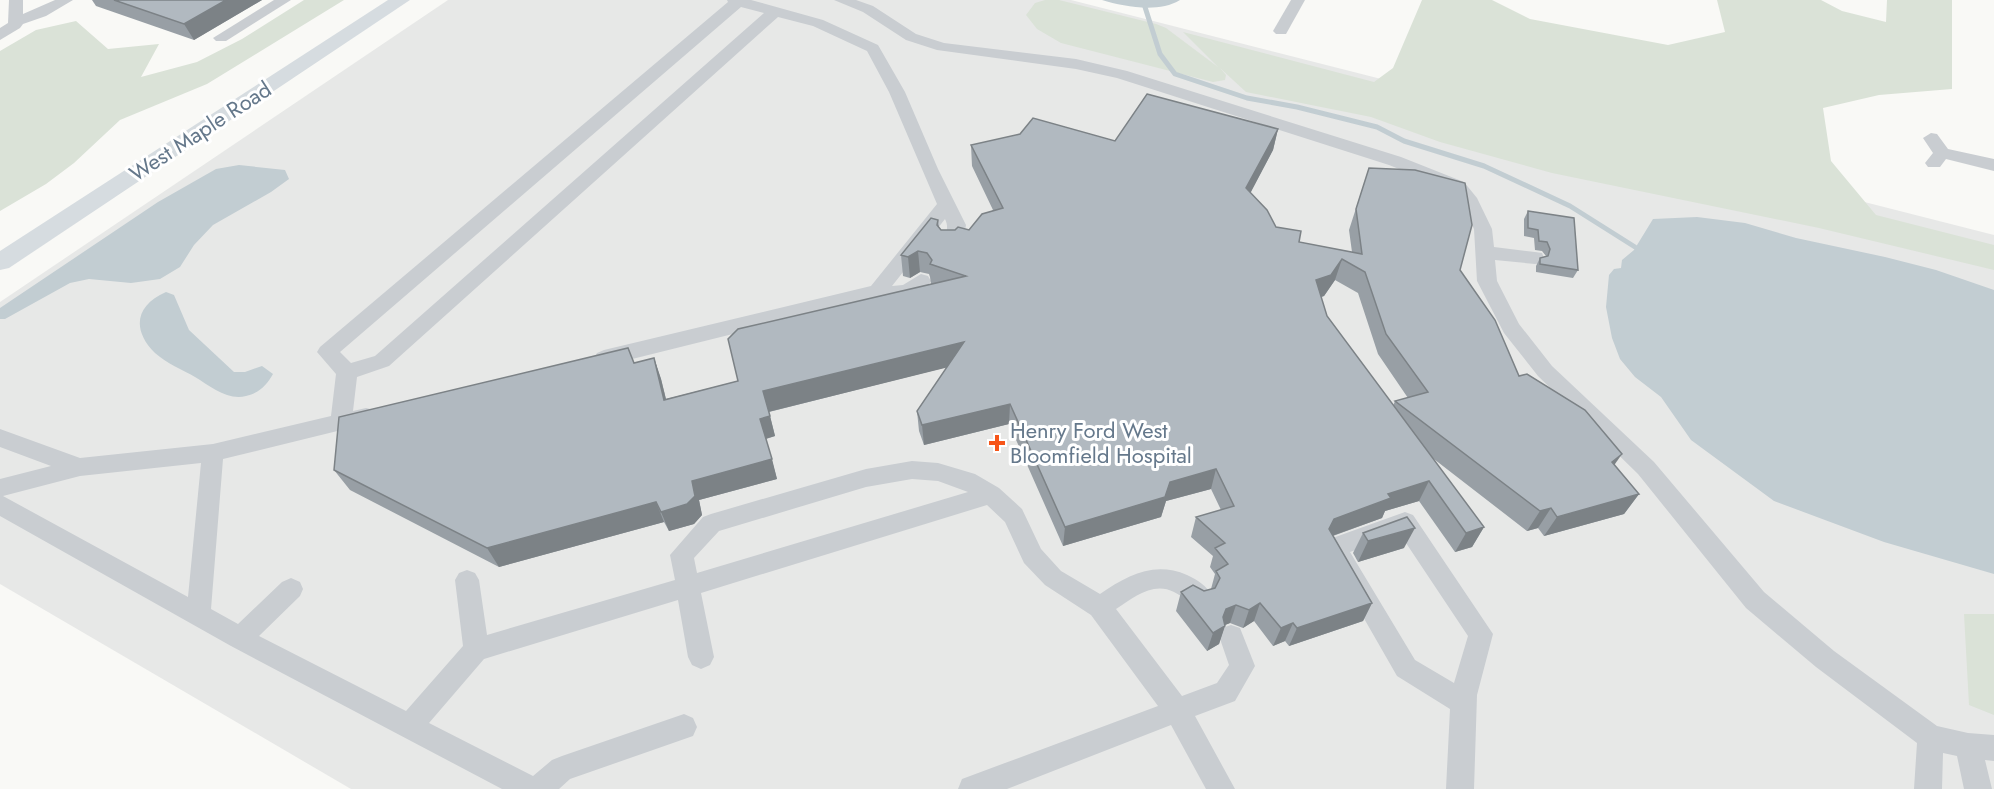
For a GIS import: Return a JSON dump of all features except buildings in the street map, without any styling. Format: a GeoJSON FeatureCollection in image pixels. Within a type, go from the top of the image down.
{"type":"FeatureCollection","features":[{"type":"Feature","properties":{"kind":"main road","name":"West Maple Road"},"geometry":{"type":"LineString","coordinates":[[0,262],[401,0]]}},
{"type":"Feature","properties":{"kind":"street"},"geometry":{"type":"LineString","coordinates":[[0,34],[15,26],[16,0]]}},
{"type":"Feature","properties":{"kind":"street"},"geometry":{"type":"LineString","coordinates":[[16,21],[41,13],[66,0]]}},
{"type":"Feature","properties":{"kind":"street"},"geometry":{"type":"LineString","coordinates":[[221,38],[284,0]]}},
{"type":"Feature","properties":{"kind":"street"},"geometry":{"type":"LineString","coordinates":[[841,0],[868,9],[911,37],[942,47],[1076,64],[1121,74],[1251,113],[1434,174],[1458,186],[1468,198],[1483,229],[1487,281],[1511,328],[1545,370],[1646,468],[1755,600],[1825,659],[1931,737],[1981,747],[1978,789]]}},
{"type":"Feature","properties":{"kind":"street"},"geometry":{"type":"LineString","coordinates":[[1281,31],[1298,0]]}},
{"type":"Feature","properties":{"kind":"street"},"geometry":{"type":"LineString","coordinates":[[347,372],[327,352],[736,1],[827,27],[873,48],[897,92],[929,169],[957,225],[955,237],[949,245]]}},
{"type":"Feature","properties":{"kind":"street"},"geometry":{"type":"LineString","coordinates":[[347,372],[382,361],[774,11]]}},
{"type":"Feature","properties":{"kind":"street"},"geometry":{"type":"LineString","coordinates":[[1931,138],[1938,158],[1994,165]]}},
{"type":"Feature","properties":{"kind":"street"},"geometry":{"type":"LineString","coordinates":[[877,291],[946,205]]}},
{"type":"Feature","properties":{"kind":"street"},"geometry":{"type":"LineString","coordinates":[[1485,252],[1530,247]]}},
{"type":"Feature","properties":{"kind":"street"},"geometry":{"type":"LineString","coordinates":[[588,362],[877,291],[901,293],[914,290],[921,281]]}},
{"type":"Feature","properties":{"kind":"street"},"geometry":{"type":"LineString","coordinates":[[341,422],[347,372]]}},
{"type":"Feature","properties":{"kind":"street"},"geometry":{"type":"LineString","coordinates":[[0,488],[80,467],[213,453],[386,411]]}},
{"type":"Feature","properties":{"kind":"street"},"geometry":{"type":"LineString","coordinates":[[0,438],[80,467]]}},
{"type":"Feature","properties":{"kind":"street"},"geometry":{"type":"LineString","coordinates":[[198,615],[213,453]]}},
{"type":"Feature","properties":{"kind":"street"},"geometry":{"type":"LineString","coordinates":[[701,657],[682,555],[711,524],[867,478],[912,470],[938,472],[967,480],[991,495],[1014,516],[1032,556],[1053,578],[1100,607],[1178,712],[1221,789]]}},
{"type":"Feature","properties":{"kind":"street"},"geometry":{"type":"LineString","coordinates":[[409,726],[476,650],[991,495]]}},
{"type":"Feature","properties":{"kind":"street"},"geometry":{"type":"LineString","coordinates":[[0,505],[240,638],[530,789]]}},
{"type":"Feature","properties":{"kind":"street"},"geometry":{"type":"LineString","coordinates":[[1460,789],[1464,703],[1481,634],[1405,522],[1335,548],[1406,668],[1464,703]]}},
{"type":"Feature","properties":{"kind":"street"},"geometry":{"type":"LineString","coordinates":[[1100,607],[1135,584],[1156,577],[1183,582],[1200,596]]}},
{"type":"Feature","properties":{"kind":"street"},"geometry":{"type":"LineString","coordinates":[[467,580],[476,650]]}},
{"type":"Feature","properties":{"kind":"street"},"geometry":{"type":"LineString","coordinates":[[240,638],[291,589]]}},
{"type":"Feature","properties":{"kind":"street"},"geometry":{"type":"LineString","coordinates":[[972,789],[1226,692],[1242,666],[1231,636]]}},
{"type":"Feature","properties":{"kind":"street"},"geometry":{"type":"LineString","coordinates":[[539,789],[562,769],[684,727]]}},
{"type":"Feature","properties":{"kind":"street"},"geometry":{"type":"LineString","coordinates":[[1928,789],[1931,737]]}},
{"type":"Feature","properties":{"kind":"shaded area"},"geometry":{"type":"Polygon","coordinates":[[[304,0],[344,0],[207,84],[120,120],[74,163],[46,184],[0,211],[0,51],[36,30],[76,21],[108,49],[159,44],[141,77],[197,62],[242,39],[304,0]]]}},
{"type":"Feature","properties":{"kind":"shaded area","name":"Henry Ford West Bloomfield Hospital"},"geometry":{"type":"Polygon","coordinates":[[[448,0],[1071,0],[1994,235],[1994,789],[351,789],[0,584],[0,302],[448,0]]]}},
{"type":"Feature","properties":{"kind":"shaded area"},"geometry":{"type":"Polygon","coordinates":[[[1059,0],[1156,24],[1166,28],[1218,67],[1183,32],[1374,82],[1393,68],[1422,0],[1492,0],[1530,19],[1668,45],[1725,32],[1717,0],[1821,0],[1842,11],[1886,22],[1887,0],[1952,0],[1952,89],[1879,95],[1823,108],[1831,161],[1876,215],[1994,245],[1994,270],[1819,228],[1552,173],[1440,142],[1371,117],[1246,92],[1220,68],[1226,75],[1225,80],[1213,82],[1061,43],[1037,29],[1026,15],[1035,3],[1059,0]]]}},
{"type":"Feature","properties":{"kind":"shaded area"},"geometry":{"type":"Polygon","coordinates":[[[1102,0],[1180,0],[1172,4],[1142,8],[1102,0]]]}},
{"type":"Feature","properties":{"kind":"shaded area"},"geometry":{"type":"Polygon","coordinates":[[[239,165],[285,170],[289,179],[271,192],[213,225],[194,245],[180,267],[160,279],[131,283],[89,279],[70,283],[5,319],[0,319],[0,308],[158,202],[216,169],[239,165]]]}},
{"type":"Feature","properties":{"kind":"shaded area"},"geometry":{"type":"Polygon","coordinates":[[[1697,217],[1745,223],[1796,238],[1885,257],[1936,270],[1994,290],[1994,574],[1884,542],[1774,501],[1691,440],[1661,397],[1635,377],[1620,359],[1612,338],[1606,307],[1609,275],[1614,269],[1621,268],[1622,260],[1634,250],[1653,219],[1697,217]]]}},
{"type":"Feature","properties":{"kind":"shaded area"},"geometry":{"type":"Polygon","coordinates":[[[166,292],[174,295],[189,330],[234,372],[245,372],[262,366],[273,374],[259,391],[239,397],[226,395],[155,353],[142,335],[140,318],[148,304],[166,292]]]}},
{"type":"Feature","properties":{"kind":"shaded area"},"geometry":{"type":"Polygon","coordinates":[[[1964,614],[1994,614],[1994,715],[1969,705],[1964,614]]]}},
{"type":"Feature","properties":{"kind":"waterway"},"geometry":{"type":"LineString","coordinates":[[1145,7],[1160,54],[1175,74],[1247,98],[1297,107],[1377,127],[1404,141],[1484,166],[1570,206],[1635,247]]}},
{"type":"Feature","properties":{"kind":"place","name":"Henry Ford West Bloomfield Hospital"},"geometry":{"type":"Point","coordinates":[997,443]}}]}
